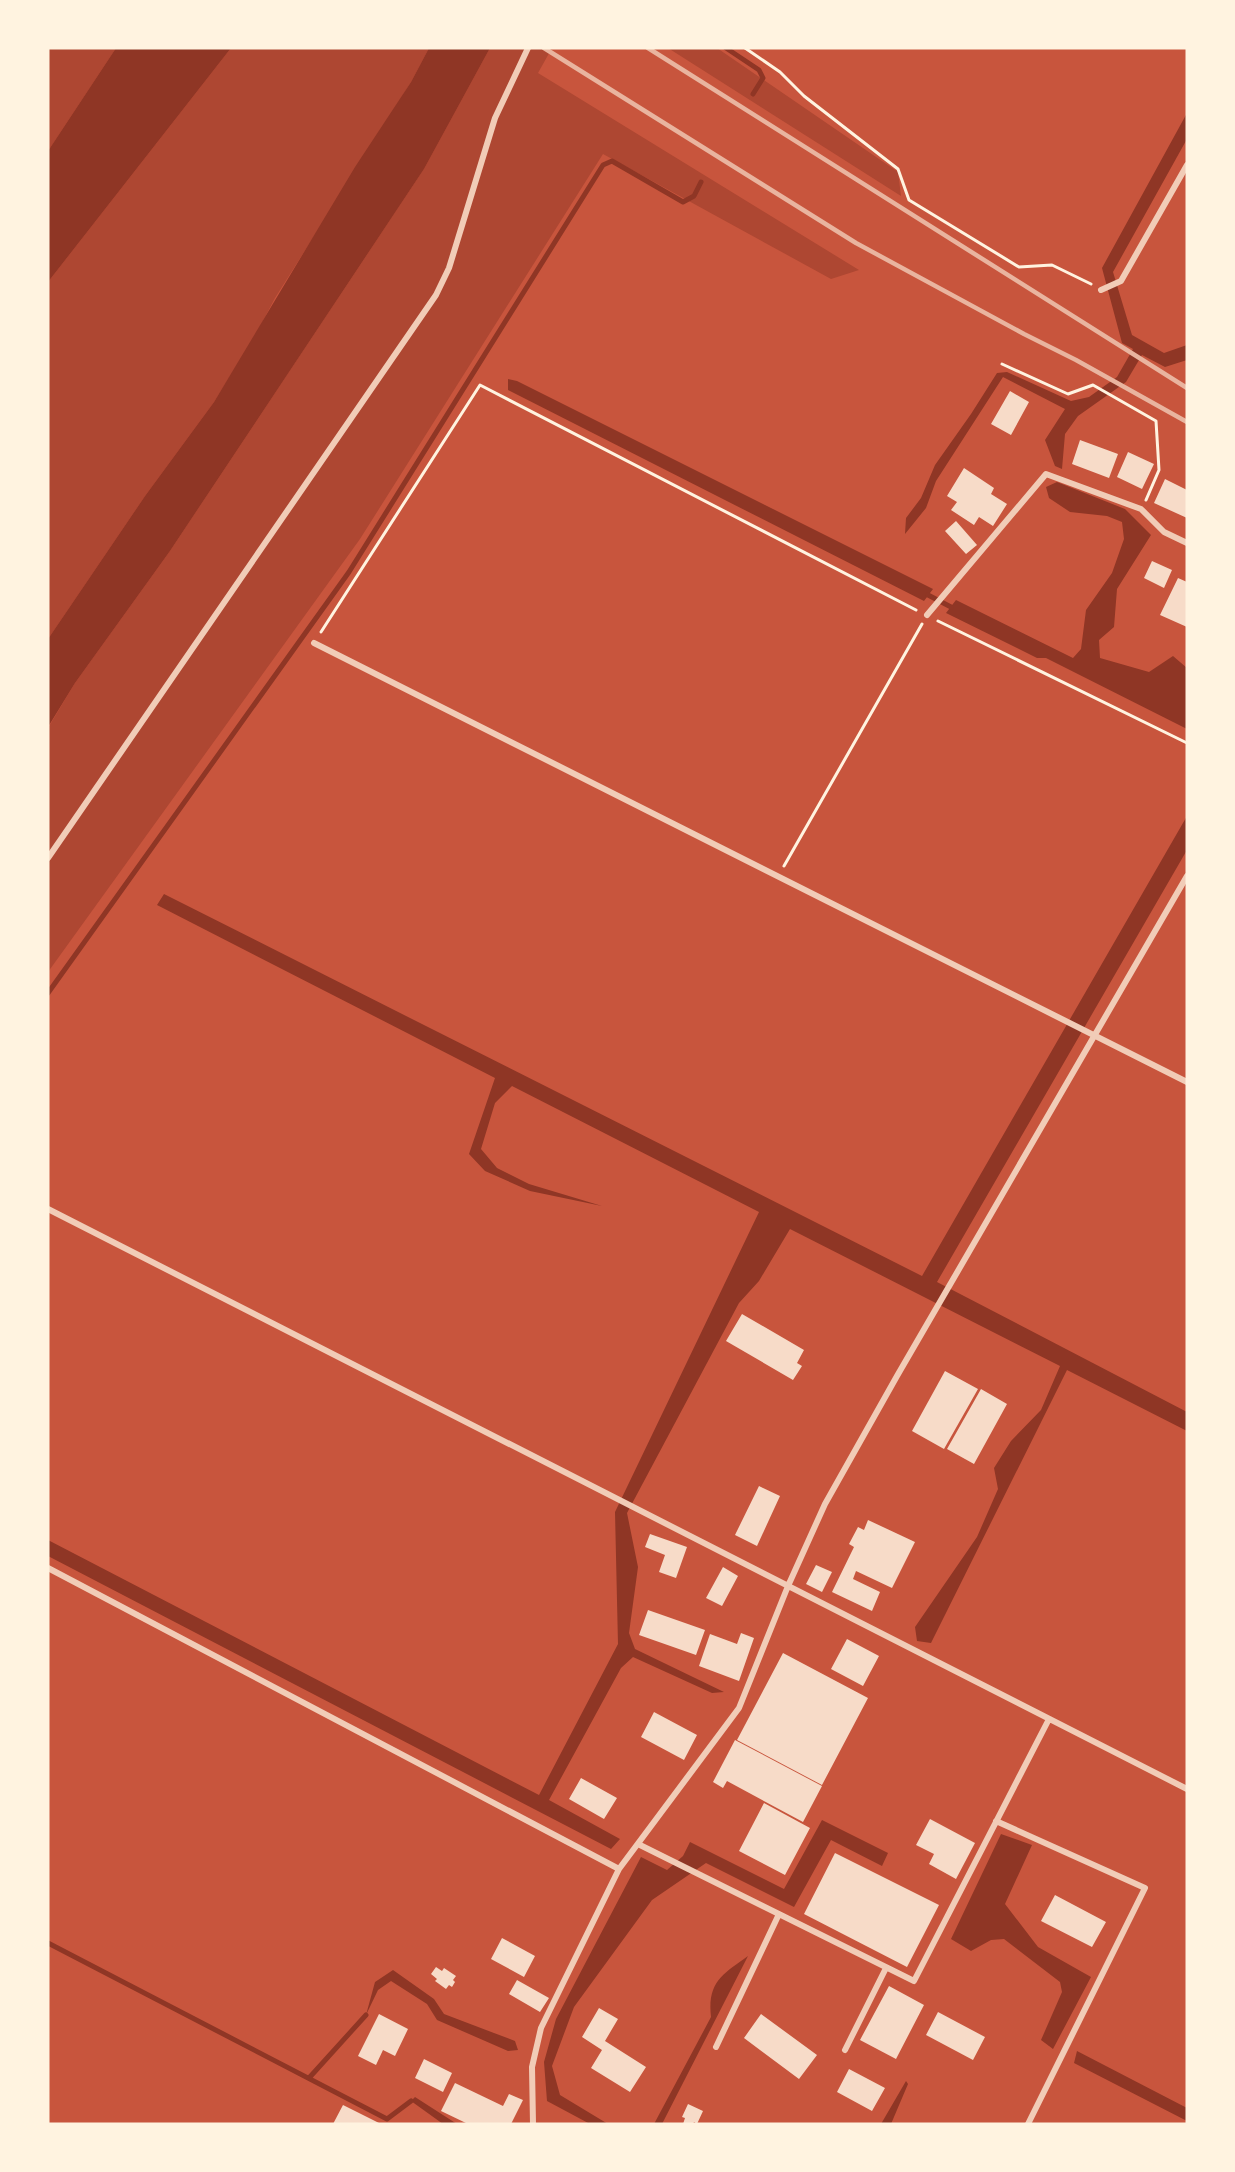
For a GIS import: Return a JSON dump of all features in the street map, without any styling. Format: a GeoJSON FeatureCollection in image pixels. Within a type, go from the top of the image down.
{"type":"FeatureCollection","features":[{"type":"Feature","properties":{"kind":"street"},"geometry":{"type":"LineString","coordinates":[[48,858],[436,295],[449,268],[495,117],[528,48]]}},
{"type":"Feature","properties":{"kind":"street"},"geometry":{"type":"LineString","coordinates":[[1101,290],[1121,281],[1187,165]]}},
{"type":"Feature","properties":{"kind":"street"},"geometry":{"type":"LineString","coordinates":[[927,615],[1046,474],[1141,509],[1164,532],[1187,543]]}},
{"type":"Feature","properties":{"kind":"street"},"geometry":{"type":"LineString","coordinates":[[314,642],[1187,1082]]}},
{"type":"Feature","properties":{"kind":"street"},"geometry":{"type":"LineString","coordinates":[[533,2124],[532,2067],[541,2028],[619,1869],[739,1708],[788,1586],[825,1504],[1187,876]]}},
{"type":"Feature","properties":{"kind":"street"},"geometry":{"type":"LineString","coordinates":[[48,1209],[1187,1789]]}},
{"type":"Feature","properties":{"kind":"street"},"geometry":{"type":"LineString","coordinates":[[48,1568],[619,1869]]}},
{"type":"Feature","properties":{"kind":"street"},"geometry":{"type":"LineString","coordinates":[[638,1844],[914,1981],[1049,1719]]}},
{"type":"Feature","properties":{"kind":"street"},"geometry":{"type":"LineString","coordinates":[[996,1821],[1145,1888],[1028,2124]]}},
{"type":"Feature","properties":{"kind":"street"},"geometry":{"type":"LineString","coordinates":[[716,2047],[779,1914]]}},
{"type":"Feature","properties":{"kind":"street"},"geometry":{"type":"LineString","coordinates":[[845,2050],[886,1968]]}},
{"type":"Feature","properties":{"kind":"path"},"geometry":{"type":"LineString","coordinates":[[745,48],[780,72],[804,96],[898,169],[909,200],[1019,267],[1052,265],[1101,290]]}},
{"type":"Feature","properties":{"kind":"path"},"geometry":{"type":"LineString","coordinates":[[1002,364],[1068,394],[1093,385],[1156,421],[1160,470],[1141,509]]}},
{"type":"Feature","properties":{"kind":"path"},"geometry":{"type":"LineString","coordinates":[[314,642],[480,385],[927,615],[1187,743]]}},
{"type":"Feature","properties":{"kind":"path"},"geometry":{"type":"LineString","coordinates":[[778,875],[927,615]]}},
{"type":"Feature","properties":{"kind":"shaded area"},"geometry":{"type":"Polygon","coordinates":[[[48,48],[116,48],[48,151],[48,48]]]}},
{"type":"Feature","properties":{"kind":"shaded area"},"geometry":{"type":"Polygon","coordinates":[[[116,48],[231,48],[48,282],[48,151],[116,48]]]}},
{"type":"Feature","properties":{"kind":"shaded area"},"geometry":{"type":"Polygon","coordinates":[[[231,48],[429,48],[411,82],[275,298],[256,334],[214,402],[145,496],[48,639],[48,282],[231,48]]]}},
{"type":"Feature","properties":{"kind":"shaded area"},"geometry":{"type":"Polygon","coordinates":[[[429,48],[490,48],[424,169],[170,551],[75,683],[48,727],[48,639],[145,496],[214,402],[355,167],[411,82],[429,48]]]}},
{"type":"Feature","properties":{"kind":"shaded area"},"geometry":{"type":"Polygon","coordinates":[[[490,48],[552,48],[538,73],[859,270],[831,279],[603,154],[360,539],[48,972],[48,728],[75,683],[170,551],[424,169],[490,48]]]}},
{"type":"Feature","properties":{"kind":"shaded area"},"geometry":{"type":"Polygon","coordinates":[[[668,48],[717,48],[898,172],[901,196],[668,48]]]}},
{"type":"Feature","properties":{"kind":"shaded area"},"geometry":{"type":"Polygon","coordinates":[[[1187,113],[1187,139],[1113,272],[1132,335],[1164,353],[1187,345],[1187,360],[1165,367],[1142,355],[1126,382],[1078,416],[1065,434],[1062,469],[1055,466],[1045,440],[1065,409],[1003,377],[936,481],[926,508],[905,534],[906,518],[921,498],[935,465],[997,373],[1007,372],[1071,401],[1089,397],[1117,377],[1133,349],[1122,343],[1102,268],[1187,113]]]}},
{"type":"Feature","properties":{"kind":"shaded area"},"geometry":{"type":"Polygon","coordinates":[[[508,379],[517,381],[933,589],[924,601],[508,390],[508,379]]]}},
{"type":"Feature","properties":{"kind":"shaded area"},"geometry":{"type":"Polygon","coordinates":[[[1057,482],[1125,509],[1151,535],[1117,589],[1114,627],[1099,640],[1100,658],[1149,672],[1173,656],[1187,668],[1187,729],[1046,658],[1037,658],[946,613],[956,600],[1073,658],[1081,649],[1086,610],[1112,573],[1124,539],[1122,522],[1107,516],[1070,512],[1049,498],[1046,487],[1057,482]]]}},
{"type":"Feature","properties":{"kind":"shaded area"},"geometry":{"type":"Polygon","coordinates":[[[1187,816],[1187,850],[937,1282],[1187,1412],[1187,1431],[1067,1370],[931,1643],[917,1641],[915,1627],[977,1537],[998,1489],[994,1468],[1011,1441],[1041,1410],[1060,1366],[790,1229],[759,1281],[739,1303],[627,1513],[638,1567],[629,1633],[635,1649],[724,1692],[712,1693],[633,1657],[621,1668],[549,1800],[620,1839],[611,1849],[48,1556],[48,1540],[539,1795],[618,1644],[615,1512],[759,1212],[512,1086],[495,1103],[481,1149],[497,1168],[529,1184],[602,1206],[530,1191],[485,1171],[469,1154],[495,1078],[157,905],[164,894],[922,1276],[1187,816]]]}},
{"type":"Feature","properties":{"kind":"shaded area"},"geometry":{"type":"Polygon","coordinates":[[[822,1820],[888,1853],[882,1866],[831,1840],[794,1907],[706,1863],[652,1900],[574,2007],[552,2066],[560,2095],[608,2124],[590,2124],[547,2101],[544,2062],[556,2019],[641,1857],[667,1870],[683,1856],[690,1842],[784,1889],[822,1820]]]}},
{"type":"Feature","properties":{"kind":"shaded area"},"geometry":{"type":"Polygon","coordinates":[[[1001,1834],[1032,1845],[1005,1904],[1038,1947],[1091,1977],[1053,2049],[1041,2040],[1062,1992],[1060,1982],[1004,1939],[991,1940],[971,1951],[951,1939],[1001,1834]]]}},
{"type":"Feature","properties":{"kind":"shaded area"},"geometry":{"type":"Polygon","coordinates":[[[748,1956],[662,2124],[654,2124],[711,2017],[710,2005],[714,1987],[724,1974],[748,1956]]]}},
{"type":"Feature","properties":{"kind":"shaded area"},"geometry":{"type":"Polygon","coordinates":[[[393,1970],[434,1999],[444,2014],[515,2041],[518,2050],[508,2051],[437,2020],[427,2004],[391,1981],[378,1990],[366,2015],[375,1982],[393,1970]]]}},
{"type":"Feature","properties":{"kind":"shaded area"},"geometry":{"type":"Polygon","coordinates":[[[1077,2051],[1187,2108],[1187,2121],[1074,2063],[1077,2051]]]}},
{"type":"Feature","properties":{"kind":"shaded area"},"geometry":{"type":"Polygon","coordinates":[[[906,2081],[908,2084],[891,2124],[881,2124],[906,2081]]]}},
{"type":"Feature","properties":{"kind":"shaded area"},"geometry":{"type":"Polygon","coordinates":[[[415,2097],[457,2124],[443,2124],[411,2101],[415,2097]]]}},
{"type":"Feature","properties":{"kind":"building"},"geometry":{"type":"Polygon","coordinates":[[[1010,391],[1029,402],[1011,435],[991,424],[1010,391]]]}},
{"type":"Feature","properties":{"kind":"building"},"geometry":{"type":"Polygon","coordinates":[[[1080,440],[1118,454],[1109,478],[1072,464],[1080,440]]]}},
{"type":"Feature","properties":{"kind":"building"},"geometry":{"type":"Polygon","coordinates":[[[1128,452],[1154,464],[1142,489],[1117,477],[1128,452]]]}},
{"type":"Feature","properties":{"kind":"building"},"geometry":{"type":"Polygon","coordinates":[[[964,468],[994,488],[991,494],[1007,504],[993,526],[979,517],[974,525],[951,510],[957,502],[947,496],[964,468]]]}},
{"type":"Feature","properties":{"kind":"building"},"geometry":{"type":"Polygon","coordinates":[[[1165,479],[1187,490],[1187,518],[1154,503],[1165,479]]]}},
{"type":"Feature","properties":{"kind":"building"},"geometry":{"type":"Polygon","coordinates":[[[956,521],[977,545],[966,554],[945,531],[956,521]]]}},
{"type":"Feature","properties":{"kind":"building"},"geometry":{"type":"Polygon","coordinates":[[[1152,561],[1172,570],[1164,588],[1144,578],[1152,561]]]}},
{"type":"Feature","properties":{"kind":"building"},"geometry":{"type":"Polygon","coordinates":[[[1178,578],[1187,582],[1187,627],[1160,615],[1178,578]]]}},
{"type":"Feature","properties":{"kind":"building"},"geometry":{"type":"Polygon","coordinates":[[[742,1314],[804,1350],[797,1363],[802,1366],[793,1380],[726,1341],[742,1314]]]}},
{"type":"Feature","properties":{"kind":"building"},"geometry":{"type":"Polygon","coordinates":[[[945,1371],[978,1389],[944,1449],[912,1431],[945,1371]]]}},
{"type":"Feature","properties":{"kind":"building"},"geometry":{"type":"Polygon","coordinates":[[[981,1389],[1007,1404],[974,1464],[947,1449],[981,1389]]]}},
{"type":"Feature","properties":{"kind":"building"},"geometry":{"type":"Polygon","coordinates":[[[759,1486],[780,1496],[757,1546],[735,1535],[759,1486]]]}},
{"type":"Feature","properties":{"kind":"building"},"geometry":{"type":"Polygon","coordinates":[[[868,1520],[915,1542],[892,1588],[856,1571],[853,1579],[880,1592],[872,1611],[832,1592],[854,1547],[849,1544],[858,1527],[864,1530],[868,1520]]]}},
{"type":"Feature","properties":{"kind":"building"},"geometry":{"type":"Polygon","coordinates":[[[650,1534],[687,1547],[676,1578],[659,1572],[665,1555],[645,1547],[650,1534]]]}},
{"type":"Feature","properties":{"kind":"building"},"geometry":{"type":"Polygon","coordinates":[[[816,1565],[832,1572],[822,1592],[806,1584],[816,1565]]]}},
{"type":"Feature","properties":{"kind":"building"},"geometry":{"type":"Polygon","coordinates":[[[723,1567],[738,1576],[722,1606],[706,1598],[723,1567]]]}},
{"type":"Feature","properties":{"kind":"building"},"geometry":{"type":"Polygon","coordinates":[[[648,1610],[705,1630],[696,1655],[639,1635],[648,1610]]]}},
{"type":"Feature","properties":{"kind":"building"},"geometry":{"type":"Polygon","coordinates":[[[741,1633],[754,1638],[739,1681],[699,1666],[710,1634],[737,1644],[741,1633]]]}},
{"type":"Feature","properties":{"kind":"building"},"geometry":{"type":"Polygon","coordinates":[[[847,1639],[879,1656],[863,1686],[831,1669],[847,1639]]]}},
{"type":"Feature","properties":{"kind":"building"},"geometry":{"type":"Polygon","coordinates":[[[783,1653],[868,1698],[822,1785],[737,1740],[783,1653]]]}},
{"type":"Feature","properties":{"kind":"building"},"geometry":{"type":"Polygon","coordinates":[[[654,1712],[697,1735],[684,1760],[641,1737],[654,1712]]]}},
{"type":"Feature","properties":{"kind":"building"},"geometry":{"type":"Polygon","coordinates":[[[735,1740],[822,1786],[803,1822],[727,1781],[723,1788],[713,1782],[735,1740]]]}},
{"type":"Feature","properties":{"kind":"building"},"geometry":{"type":"Polygon","coordinates":[[[581,1778],[617,1798],[604,1819],[569,1799],[581,1778]]]}},
{"type":"Feature","properties":{"kind":"building"},"geometry":{"type":"Polygon","coordinates":[[[764,1803],[810,1828],[785,1875],[739,1851],[764,1803]]]}},
{"type":"Feature","properties":{"kind":"building"},"geometry":{"type":"Polygon","coordinates":[[[930,1819],[975,1843],[956,1879],[929,1864],[934,1854],[916,1845],[930,1819]]]}},
{"type":"Feature","properties":{"kind":"building"},"geometry":{"type":"Polygon","coordinates":[[[835,1853],[939,1905],[907,1967],[804,1914],[835,1853]]]}},
{"type":"Feature","properties":{"kind":"building"},"geometry":{"type":"Polygon","coordinates":[[[1055,1895],[1106,1922],[1092,1947],[1041,1921],[1055,1895]]]}},
{"type":"Feature","properties":{"kind":"building"},"geometry":{"type":"Polygon","coordinates":[[[502,1938],[535,1956],[524,1977],[491,1959],[502,1938]]]}},
{"type":"Feature","properties":{"kind":"building"},"geometry":{"type":"Polygon","coordinates":[[[436,1967],[442,1971],[444,1968],[456,1976],[452,1987],[449,1985],[446,1989],[435,1981],[437,1979],[431,1974],[436,1967]]]}},
{"type":"Feature","properties":{"kind":"building"},"geometry":{"type":"Polygon","coordinates":[[[517,1980],[549,1998],[540,2012],[509,1994],[517,1980]]]}},
{"type":"Feature","properties":{"kind":"building"},"geometry":{"type":"Polygon","coordinates":[[[889,1986],[924,2005],[896,2059],[860,2040],[889,1986]]]}},
{"type":"Feature","properties":{"kind":"building"},"geometry":{"type":"Polygon","coordinates":[[[599,2008],[618,2019],[605,2041],[646,2067],[630,2092],[591,2068],[602,2050],[582,2037],[599,2008]]]}},
{"type":"Feature","properties":{"kind":"building"},"geometry":{"type":"Polygon","coordinates":[[[938,2012],[985,2037],[973,2060],[926,2035],[938,2012]]]}},
{"type":"Feature","properties":{"kind":"building"},"geometry":{"type":"Polygon","coordinates":[[[379,2014],[408,2029],[395,2056],[383,2050],[376,2065],[358,2056],[379,2014]]]}},
{"type":"Feature","properties":{"kind":"building"},"geometry":{"type":"Polygon","coordinates":[[[761,2014],[817,2055],[799,2079],[744,2038],[761,2014]]]}},
{"type":"Feature","properties":{"kind":"building"},"geometry":{"type":"Polygon","coordinates":[[[424,2059],[452,2073],[443,2092],[415,2078],[424,2059]]]}},
{"type":"Feature","properties":{"kind":"building"},"geometry":{"type":"Polygon","coordinates":[[[849,2069],[885,2088],[872,2111],[837,2092],[849,2069]]]}},
{"type":"Feature","properties":{"kind":"building"},"geometry":{"type":"Polygon","coordinates":[[[455,2083],[503,2106],[509,2094],[523,2100],[511,2124],[468,2124],[441,2111],[455,2083]]]}},
{"type":"Feature","properties":{"kind":"building"},"geometry":{"type":"Polygon","coordinates":[[[688,2104],[703,2111],[697,2124],[694,2122],[683,2124],[685,2118],[682,2117],[688,2104]]]}},
{"type":"Feature","properties":{"kind":"building"},"geometry":{"type":"Polygon","coordinates":[[[343,2105],[381,2124],[333,2124],[343,2105]]]}},
{"type":"Feature","properties":{"kind":"waterway"},"geometry":{"type":"LineString","coordinates":[[726,48],[759,70],[763,78],[753,94]]}},
{"type":"Feature","properties":{"kind":"waterway"},"geometry":{"type":"LineString","coordinates":[[48,993],[349,572],[603,165],[612,161],[683,202],[694,196],[701,182]]}},
{"type":"Feature","properties":{"kind":"waterway"},"geometry":{"type":"LineString","coordinates":[[928,595],[951,607]]}},
{"type":"Feature","properties":{"kind":"waterway"},"geometry":{"type":"LineString","coordinates":[[48,1943],[387,2119],[411,2101]]}},
{"type":"Feature","properties":{"kind":"waterway"},"geometry":{"type":"LineString","coordinates":[[309,2078],[366,2015]]}},
{"type":"Feature","properties":{"kind":"railway"},"geometry":{"type":"LineString","coordinates":[[544,48],[856,243],[1187,422]]}},
{"type":"Feature","properties":{"kind":"railway"},"geometry":{"type":"LineString","coordinates":[[648,48],[1187,388]]}}]}
